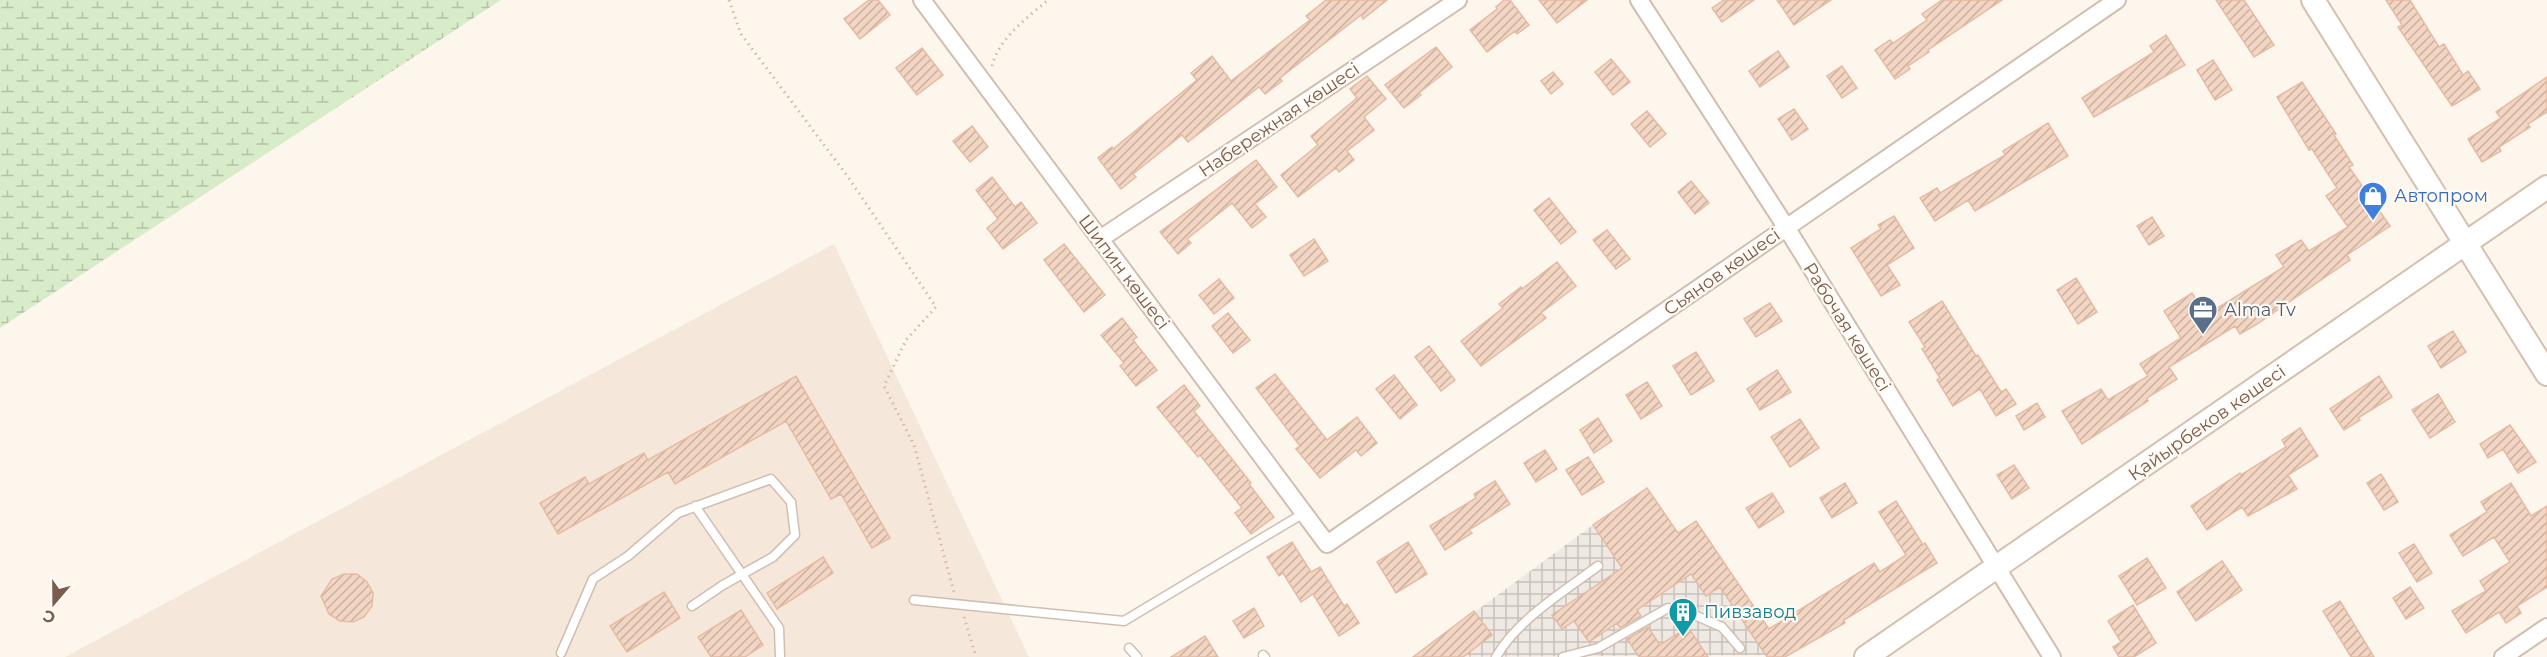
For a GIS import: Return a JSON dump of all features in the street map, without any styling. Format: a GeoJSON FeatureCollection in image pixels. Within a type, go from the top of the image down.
{"type":"FeatureCollection","features":[{"type":"Feature","properties":{"kind":"main road"},"geometry":{"type":"LineString","coordinates":[[2313,0],[2547,374]]}},
{"type":"Feature","properties":{"kind":"main road","name":"Қайырбеков көшесі"},"geometry":{"type":"LineString","coordinates":[[1866,657],[2547,187]]}},
{"type":"Feature","properties":{"kind":"street","name":"Шипин көшесі"},"geometry":{"type":"LineString","coordinates":[[922,0],[1327,544]]}},
{"type":"Feature","properties":{"kind":"street","name":"Набережная көшесі"},"geometry":{"type":"LineString","coordinates":[[1100,239],[1458,0]]}},
{"type":"Feature","properties":{"kind":"street","name":"Рабочая көшесі"},"geometry":{"type":"LineString","coordinates":[[1639,0],[1786,228],[2052,657]]}},
{"type":"Feature","properties":{"kind":"street","name":"Сьянов көшесі"},"geometry":{"type":"LineString","coordinates":[[1327,544],[2117,0]]}},
{"type":"Feature","properties":{"kind":"street"},"geometry":{"type":"LineString","coordinates":[[2503,657],[2547,627]]}},
{"type":"Feature","properties":{"kind":"lane"},"geometry":{"type":"LineString","coordinates":[[561,653],[593,579],[628,556],[678,513],[771,479],[790,502],[795,535],[773,557],[692,606]]}},
{"type":"Feature","properties":{"kind":"lane"},"geometry":{"type":"LineString","coordinates":[[695,507],[779,628],[780,657]]}},
{"type":"Feature","properties":{"kind":"lane"},"geometry":{"type":"LineString","coordinates":[[914,600],[1124,621],[1304,513]]}},
{"type":"Feature","properties":{"kind":"lane"},"geometry":{"type":"LineString","coordinates":[[1496,657],[1521,627],[1598,566]]}},
{"type":"Feature","properties":{"kind":"lane"},"geometry":{"type":"LineString","coordinates":[[1563,657],[1598,648],[1668,608],[1692,614],[1722,627],[1740,648]]}},
{"type":"Feature","properties":{"kind":"lane"},"geometry":{"type":"LineString","coordinates":[[1129,648],[1137,657]]}},
{"type":"Feature","properties":{"kind":"path"},"geometry":{"type":"LineString","coordinates":[[729,0],[741,33],[848,177],[936,307],[906,340],[884,386],[914,445],[932,518],[959,605],[972,638],[976,657]]}},
{"type":"Feature","properties":{"kind":"path"},"geometry":{"type":"LineString","coordinates":[[987,88],[995,55],[1018,26],[1048,0]]}},
{"type":"Feature","properties":{"kind":"shaded area"},"geometry":{"type":"Polygon","coordinates":[[[834,244],[1029,657],[65,657],[834,244]]]}},
{"type":"Feature","properties":{"kind":"shaded area"},"geometry":{"type":"Polygon","coordinates":[[[1647,488],[1677,533],[1696,521],[1787,655],[1413,657],[1593,525],[1647,488]]]}},
{"type":"Feature","properties":{"kind":"green space"},"geometry":{"type":"Polygon","coordinates":[[[0,0],[501,0],[0,328],[0,0]]]}},
{"type":"Feature","properties":{"kind":"building"},"geometry":{"type":"Polygon","coordinates":[[[869,0],[878,0],[890,15],[860,39],[844,19],[869,0]]]}},
{"type":"Feature","properties":{"kind":"building"},"geometry":{"type":"Polygon","coordinates":[[[1326,0],[1387,0],[1363,19],[1361,15],[1280,78],[1282,81],[1265,94],[1259,87],[1188,142],[1182,135],[1133,174],[1136,177],[1121,189],[1098,158],[1112,147],[1113,149],[1197,80],[1191,73],[1212,56],[1231,81],[1310,20],[1306,16],[1326,0]]]}},
{"type":"Feature","properties":{"kind":"building"},"geometry":{"type":"Polygon","coordinates":[[[1504,0],[1510,0],[1529,25],[1517,34],[1515,31],[1487,52],[1470,30],[1497,9],[1496,7],[1504,0]]]}},
{"type":"Feature","properties":{"kind":"building"},"geometry":{"type":"Polygon","coordinates":[[[1539,0],[1587,0],[1557,23],[1539,0]]]}},
{"type":"Feature","properties":{"kind":"building"},"geometry":{"type":"Polygon","coordinates":[[[1724,0],[1754,0],[1722,22],[1712,8],[1724,0]]]}},
{"type":"Feature","properties":{"kind":"building"},"geometry":{"type":"Polygon","coordinates":[[[1777,0],[1831,0],[1794,25],[1777,0]]]}},
{"type":"Feature","properties":{"kind":"building"},"geometry":{"type":"Polygon","coordinates":[[[1942,0],[2002,0],[1928,50],[1929,52],[1908,66],[1910,69],[1895,79],[1875,50],[1890,40],[1893,43],[1927,20],[1922,14],[1942,0]]]}},
{"type":"Feature","properties":{"kind":"building"},"geometry":{"type":"Polygon","coordinates":[[[2216,0],[2244,0],[2274,45],[2254,57],[2216,0]]]}},
{"type":"Feature","properties":{"kind":"building"},"geometry":{"type":"Polygon","coordinates":[[[2386,0],[2410,0],[2439,47],[2444,44],[2463,75],[2468,71],[2480,89],[2452,106],[2398,27],[2402,25],[2386,0]]]}},
{"type":"Feature","properties":{"kind":"building"},"geometry":{"type":"Polygon","coordinates":[[[2166,35],[2185,65],[2094,117],[2082,98],[2154,52],[2150,46],[2166,35]]]}},
{"type":"Feature","properties":{"kind":"building"},"geometry":{"type":"Polygon","coordinates":[[[1436,47],[1452,67],[1404,108],[1385,85],[1436,47]]]}},
{"type":"Feature","properties":{"kind":"building"},"geometry":{"type":"Polygon","coordinates":[[[922,48],[943,75],[917,95],[896,68],[922,48]]]}},
{"type":"Feature","properties":{"kind":"building"},"geometry":{"type":"Polygon","coordinates":[[[1778,51],[1789,67],[1760,87],[1749,71],[1778,51]]]}},
{"type":"Feature","properties":{"kind":"building"},"geometry":{"type":"Polygon","coordinates":[[[1611,59],[1630,82],[1613,95],[1595,72],[1611,59]]]}},
{"type":"Feature","properties":{"kind":"building"},"geometry":{"type":"Polygon","coordinates":[[[2213,60],[2232,90],[2215,100],[2197,70],[2213,60]]]}},
{"type":"Feature","properties":{"kind":"building"},"geometry":{"type":"Polygon","coordinates":[[[1842,66],[1857,88],[1842,98],[1827,76],[1842,66]]]}},
{"type":"Feature","properties":{"kind":"building"},"geometry":{"type":"Polygon","coordinates":[[[1553,72],[1563,84],[1551,94],[1541,81],[1553,72]]]}},
{"type":"Feature","properties":{"kind":"building"},"geometry":{"type":"Polygon","coordinates":[[[1367,76],[1386,99],[1364,117],[1374,130],[1347,151],[1354,160],[1339,172],[1336,168],[1298,197],[1281,175],[1318,145],[1311,136],[1357,98],[1350,89],[1367,76]]]}},
{"type":"Feature","properties":{"kind":"building"},"geometry":{"type":"Polygon","coordinates":[[[2547,77],[2547,112],[2528,124],[2530,127],[2499,147],[2501,151],[2482,162],[2468,139],[2501,118],[2496,112],[2547,77]]]}},
{"type":"Feature","properties":{"kind":"building"},"geometry":{"type":"Polygon","coordinates":[[[2302,82],[2336,134],[2334,135],[2353,165],[2349,167],[2390,226],[2347,255],[2350,260],[2257,324],[2240,334],[2235,326],[2169,367],[2177,379],[2082,444],[2062,411],[2101,389],[2108,400],[2148,376],[2140,364],[2181,338],[2164,311],[2192,293],[2206,315],[2284,267],[2276,255],[2301,240],[2309,251],[2348,227],[2326,196],[2337,188],[2312,149],[2309,150],[2277,97],[2302,82]]]}},
{"type":"Feature","properties":{"kind":"building"},"geometry":{"type":"Polygon","coordinates":[[[1794,109],[1808,129],[1792,140],[1778,119],[1794,109]]]}},
{"type":"Feature","properties":{"kind":"building"},"geometry":{"type":"Polygon","coordinates":[[[1647,111],[1666,134],[1650,147],[1631,124],[1647,111]]]}},
{"type":"Feature","properties":{"kind":"building"},"geometry":{"type":"Polygon","coordinates":[[[2048,123],[2068,156],[1975,211],[1968,200],[1935,221],[1920,198],[1937,188],[1940,193],[1976,172],[2005,155],[2003,151],[2048,123]]]}},
{"type":"Feature","properties":{"kind":"building"},"geometry":{"type":"Polygon","coordinates":[[[972,126],[988,147],[970,162],[953,141],[972,126]]]}},
{"type":"Feature","properties":{"kind":"building"},"geometry":{"type":"Polygon","coordinates":[[[1256,160],[1277,187],[1255,204],[1266,217],[1252,228],[1232,203],[1187,239],[1191,243],[1178,254],[1160,232],[1256,160]]]}},
{"type":"Feature","properties":{"kind":"building"},"geometry":{"type":"Polygon","coordinates":[[[992,177],[1015,207],[1021,202],[1037,223],[1003,249],[987,228],[998,219],[976,190],[992,177]]]}},
{"type":"Feature","properties":{"kind":"building"},"geometry":{"type":"Polygon","coordinates":[[[1691,181],[1709,203],[1695,214],[1678,192],[1691,181]]]}},
{"type":"Feature","properties":{"kind":"building"},"geometry":{"type":"Polygon","coordinates":[[[1549,198],[1576,232],[1561,244],[1534,210],[1549,198]]]}},
{"type":"Feature","properties":{"kind":"building"},"geometry":{"type":"Polygon","coordinates":[[[1894,216],[1914,248],[1887,265],[1900,285],[1881,296],[1851,248],[1881,229],[1878,225],[1894,216]]]}},
{"type":"Feature","properties":{"kind":"building"},"geometry":{"type":"Polygon","coordinates":[[[2152,217],[2164,236],[2149,245],[2137,226],[2152,217]]]}},
{"type":"Feature","properties":{"kind":"building"},"geometry":{"type":"Polygon","coordinates":[[[1607,230],[1630,259],[1616,269],[1593,240],[1607,230]]]}},
{"type":"Feature","properties":{"kind":"building"},"geometry":{"type":"Polygon","coordinates":[[[1314,239],[1328,261],[1304,276],[1290,255],[1314,239]]]}},
{"type":"Feature","properties":{"kind":"building"},"geometry":{"type":"Polygon","coordinates":[[[1064,244],[1105,295],[1084,312],[1044,260],[1064,244]]]}},
{"type":"Feature","properties":{"kind":"building"},"geometry":{"type":"Polygon","coordinates":[[[1557,262],[1576,286],[1541,313],[1546,318],[1481,366],[1461,341],[1503,308],[1499,304],[1557,262]]]}},
{"type":"Feature","properties":{"kind":"building"},"geometry":{"type":"Polygon","coordinates":[[[2076,278],[2097,312],[2078,324],[2057,290],[2076,278]]]}},
{"type":"Feature","properties":{"kind":"building"},"geometry":{"type":"Polygon","coordinates":[[[1219,279],[1234,298],[1214,314],[1199,295],[1219,279]]]}},
{"type":"Feature","properties":{"kind":"building"},"geometry":{"type":"Polygon","coordinates":[[[1942,301],[2001,392],[2006,389],[2016,404],[1996,416],[1980,389],[1953,406],[1937,380],[1940,378],[1922,349],[1925,347],[1909,322],[1942,301]]]}},
{"type":"Feature","properties":{"kind":"building"},"geometry":{"type":"Polygon","coordinates":[[[1770,303],[1782,321],[1756,337],[1744,319],[1770,303]]]}},
{"type":"Feature","properties":{"kind":"building"},"geometry":{"type":"Polygon","coordinates":[[[1228,313],[1250,340],[1233,353],[1212,326],[1228,313]]]}},
{"type":"Feature","properties":{"kind":"building"},"geometry":{"type":"Polygon","coordinates":[[[1122,318],[1137,337],[1133,340],[1157,370],[1136,386],[1120,366],[1124,363],[1101,335],[1122,318]]]}},
{"type":"Feature","properties":{"kind":"building"},"geometry":{"type":"Polygon","coordinates":[[[2453,331],[2466,352],[2441,368],[2428,346],[2453,331]]]}},
{"type":"Feature","properties":{"kind":"building"},"geometry":{"type":"Polygon","coordinates":[[[1429,346],[1455,380],[1441,391],[1415,357],[1429,346]]]}},
{"type":"Feature","properties":{"kind":"building"},"geometry":{"type":"Polygon","coordinates":[[[1696,352],[1714,381],[1691,395],[1673,366],[1696,352]]]}},
{"type":"Feature","properties":{"kind":"building"},"geometry":{"type":"Polygon","coordinates":[[[1777,370],[1791,392],[1760,410],[1747,389],[1777,370]]]}},
{"type":"Feature","properties":{"kind":"building"},"geometry":{"type":"Polygon","coordinates":[[[1275,374],[1327,440],[1357,417],[1377,443],[1361,456],[1356,450],[1320,478],[1296,449],[1300,446],[1256,388],[1275,374]]]}},
{"type":"Feature","properties":{"kind":"building"},"geometry":{"type":"Polygon","coordinates":[[[1394,375],[1417,405],[1400,419],[1376,389],[1394,375]]]}},
{"type":"Feature","properties":{"kind":"building"},"geometry":{"type":"Polygon","coordinates":[[[796,376],[890,538],[872,548],[841,494],[831,499],[786,421],[675,484],[668,472],[558,534],[540,503],[585,477],[589,484],[644,453],[648,460],[796,376]]]}},
{"type":"Feature","properties":{"kind":"building"},"geometry":{"type":"Polygon","coordinates":[[[2379,376],[2392,397],[2358,418],[2360,420],[2344,430],[2330,409],[2379,376]]]}},
{"type":"Feature","properties":{"kind":"building"},"geometry":{"type":"Polygon","coordinates":[[[1647,382],[1662,406],[1641,419],[1626,395],[1647,382]]]}},
{"type":"Feature","properties":{"kind":"building"},"geometry":{"type":"Polygon","coordinates":[[[1184,385],[1200,406],[1194,411],[1251,483],[1249,484],[1274,517],[1251,534],[1235,513],[1242,508],[1200,455],[1198,457],[1157,407],[1184,385]]]}},
{"type":"Feature","properties":{"kind":"building"},"geometry":{"type":"Polygon","coordinates":[[[2438,394],[2455,422],[2430,438],[2412,410],[2438,394]]]}},
{"type":"Feature","properties":{"kind":"building"},"geometry":{"type":"Polygon","coordinates":[[[2037,403],[2045,417],[2024,430],[2016,416],[2037,403]]]}},
{"type":"Feature","properties":{"kind":"building"},"geometry":{"type":"Polygon","coordinates":[[[1598,418],[1612,441],[1594,453],[1580,430],[1598,418]]]}},
{"type":"Feature","properties":{"kind":"building"},"geometry":{"type":"Polygon","coordinates":[[[1800,419],[1819,448],[1790,467],[1771,437],[1800,419]]]}},
{"type":"Feature","properties":{"kind":"building"},"geometry":{"type":"Polygon","coordinates":[[[2510,425],[2536,462],[2518,473],[2503,449],[2488,458],[2480,444],[2510,425]]]}},
{"type":"Feature","properties":{"kind":"building"},"geometry":{"type":"Polygon","coordinates":[[[2300,428],[2318,456],[2288,475],[2297,489],[2248,516],[2242,507],[2207,530],[2191,506],[2240,473],[2241,475],[2286,447],[2282,440],[2300,428]]]}},
{"type":"Feature","properties":{"kind":"building"},"geometry":{"type":"Polygon","coordinates":[[[1545,450],[1557,469],[1536,482],[1524,463],[1545,450]]]}},
{"type":"Feature","properties":{"kind":"building"},"geometry":{"type":"Polygon","coordinates":[[[1588,457],[1604,482],[1582,495],[1566,470],[1588,457]]]}},
{"type":"Feature","properties":{"kind":"building"},"geometry":{"type":"Polygon","coordinates":[[[2014,465],[2029,488],[2012,499],[1997,475],[2014,465]]]}},
{"type":"Feature","properties":{"kind":"building"},"geometry":{"type":"Polygon","coordinates":[[[2381,474],[2398,502],[2384,510],[2367,483],[2381,474]]]}},
{"type":"Feature","properties":{"kind":"building"},"geometry":{"type":"Polygon","coordinates":[[[1495,481],[1510,504],[1469,530],[1472,533],[1445,550],[1430,526],[1476,498],[1474,494],[1495,481]]]}},
{"type":"Feature","properties":{"kind":"building"},"geometry":{"type":"Polygon","coordinates":[[[1845,483],[1857,503],[1832,518],[1820,498],[1845,483]]]}},
{"type":"Feature","properties":{"kind":"building"},"geometry":{"type":"Polygon","coordinates":[[[2511,483],[2531,516],[2547,506],[2547,587],[2517,606],[2521,613],[2506,623],[2499,612],[2466,633],[2452,611],[2486,591],[2480,581],[2510,562],[2494,537],[2463,556],[2450,535],[2487,512],[2481,502],[2511,483]]]}},
{"type":"Feature","properties":{"kind":"building"},"geometry":{"type":"Polygon","coordinates":[[[1647,488],[1678,533],[1696,521],[1769,629],[1874,563],[1880,572],[1906,555],[1879,512],[1896,501],[1937,563],[1844,620],[1845,623],[1785,657],[1767,657],[1720,587],[1706,596],[1691,574],[1637,610],[1641,616],[1620,628],[1617,623],[1589,642],[1574,621],[1562,629],[1552,615],[1622,568],[1593,525],[1647,488]]]}},
{"type":"Feature","properties":{"kind":"building"},"geometry":{"type":"Polygon","coordinates":[[[1772,493],[1784,512],[1759,528],[1746,508],[1772,493]]]}},
{"type":"Feature","properties":{"kind":"building"},"geometry":{"type":"Polygon","coordinates":[[[1292,542],[1311,572],[1320,567],[1344,606],[1347,604],[1359,623],[1339,636],[1313,594],[1301,602],[1283,573],[1279,576],[1267,557],[1292,542]]]}},
{"type":"Feature","properties":{"kind":"building"},"geometry":{"type":"Polygon","coordinates":[[[1408,542],[1427,574],[1396,593],[1377,562],[1408,542]]]}},
{"type":"Feature","properties":{"kind":"building"},"geometry":{"type":"Polygon","coordinates":[[[2414,544],[2432,573],[2417,582],[2399,553],[2414,544]]]}},
{"type":"Feature","properties":{"kind":"building"},"geometry":{"type":"Polygon","coordinates":[[[823,557],[833,573],[777,609],[767,593],[823,557]]]}},
{"type":"Feature","properties":{"kind":"building"},"geometry":{"type":"Polygon","coordinates":[[[2147,558],[2166,588],[2137,605],[2119,576],[2147,558]]]}},
{"type":"Feature","properties":{"kind":"building"},"geometry":{"type":"Polygon","coordinates":[[[2222,561],[2242,590],[2196,621],[2177,592],[2222,561]]]}},
{"type":"Feature","properties":{"kind":"building"},"geometry":{"type":"Polygon","coordinates":[[[344,574],[357,574],[367,582],[373,593],[372,606],[364,617],[353,622],[340,621],[329,614],[321,596],[332,579],[344,574]]]}},
{"type":"Feature","properties":{"kind":"building"},"geometry":{"type":"Polygon","coordinates":[[[2410,587],[2424,608],[2406,619],[2393,598],[2410,587]]]}},
{"type":"Feature","properties":{"kind":"building"},"geometry":{"type":"Polygon","coordinates":[[[664,592],[680,618],[627,652],[610,626],[664,592]]]}},
{"type":"Feature","properties":{"kind":"building"},"geometry":{"type":"Polygon","coordinates":[[[2340,601],[2374,657],[2351,657],[2323,611],[2340,601]]]}},
{"type":"Feature","properties":{"kind":"building"},"geometry":{"type":"Polygon","coordinates":[[[2133,605],[2156,643],[2134,657],[2119,657],[2113,647],[2121,642],[2108,621],[2133,605]]]}},
{"type":"Feature","properties":{"kind":"building"},"geometry":{"type":"Polygon","coordinates":[[[1254,608],[1264,626],[1244,638],[1233,621],[1254,608]]]}},
{"type":"Feature","properties":{"kind":"building"},"geometry":{"type":"Polygon","coordinates":[[[741,610],[763,645],[745,657],[711,657],[698,637],[741,610]]]}},
{"type":"Feature","properties":{"kind":"building"},"geometry":{"type":"Polygon","coordinates":[[[1474,611],[1492,635],[1463,657],[1413,657],[1474,611]]]}},
{"type":"Feature","properties":{"kind":"building","name":"Пивзавод"},"geometry":{"type":"Polygon","coordinates":[[[1648,627],[1660,645],[1688,627],[1708,657],[1639,657],[1627,639],[1648,627]]]}},
{"type":"Feature","properties":{"kind":"building"},"geometry":{"type":"Polygon","coordinates":[[[1205,636],[1218,657],[1171,657],[1205,636]]]}},
{"type":"Feature","properties":{"kind":"place","name":"Автопром"},"geometry":{"type":"Point","coordinates":[2373,222]}},
{"type":"Feature","properties":{"kind":"place","name":"Alma Tv"},"geometry":{"type":"Point","coordinates":[2203,336]}},
{"type":"Feature","properties":{"kind":"place","name":"Пивзавод"},"geometry":{"type":"Point","coordinates":[1683,638]}}]}
